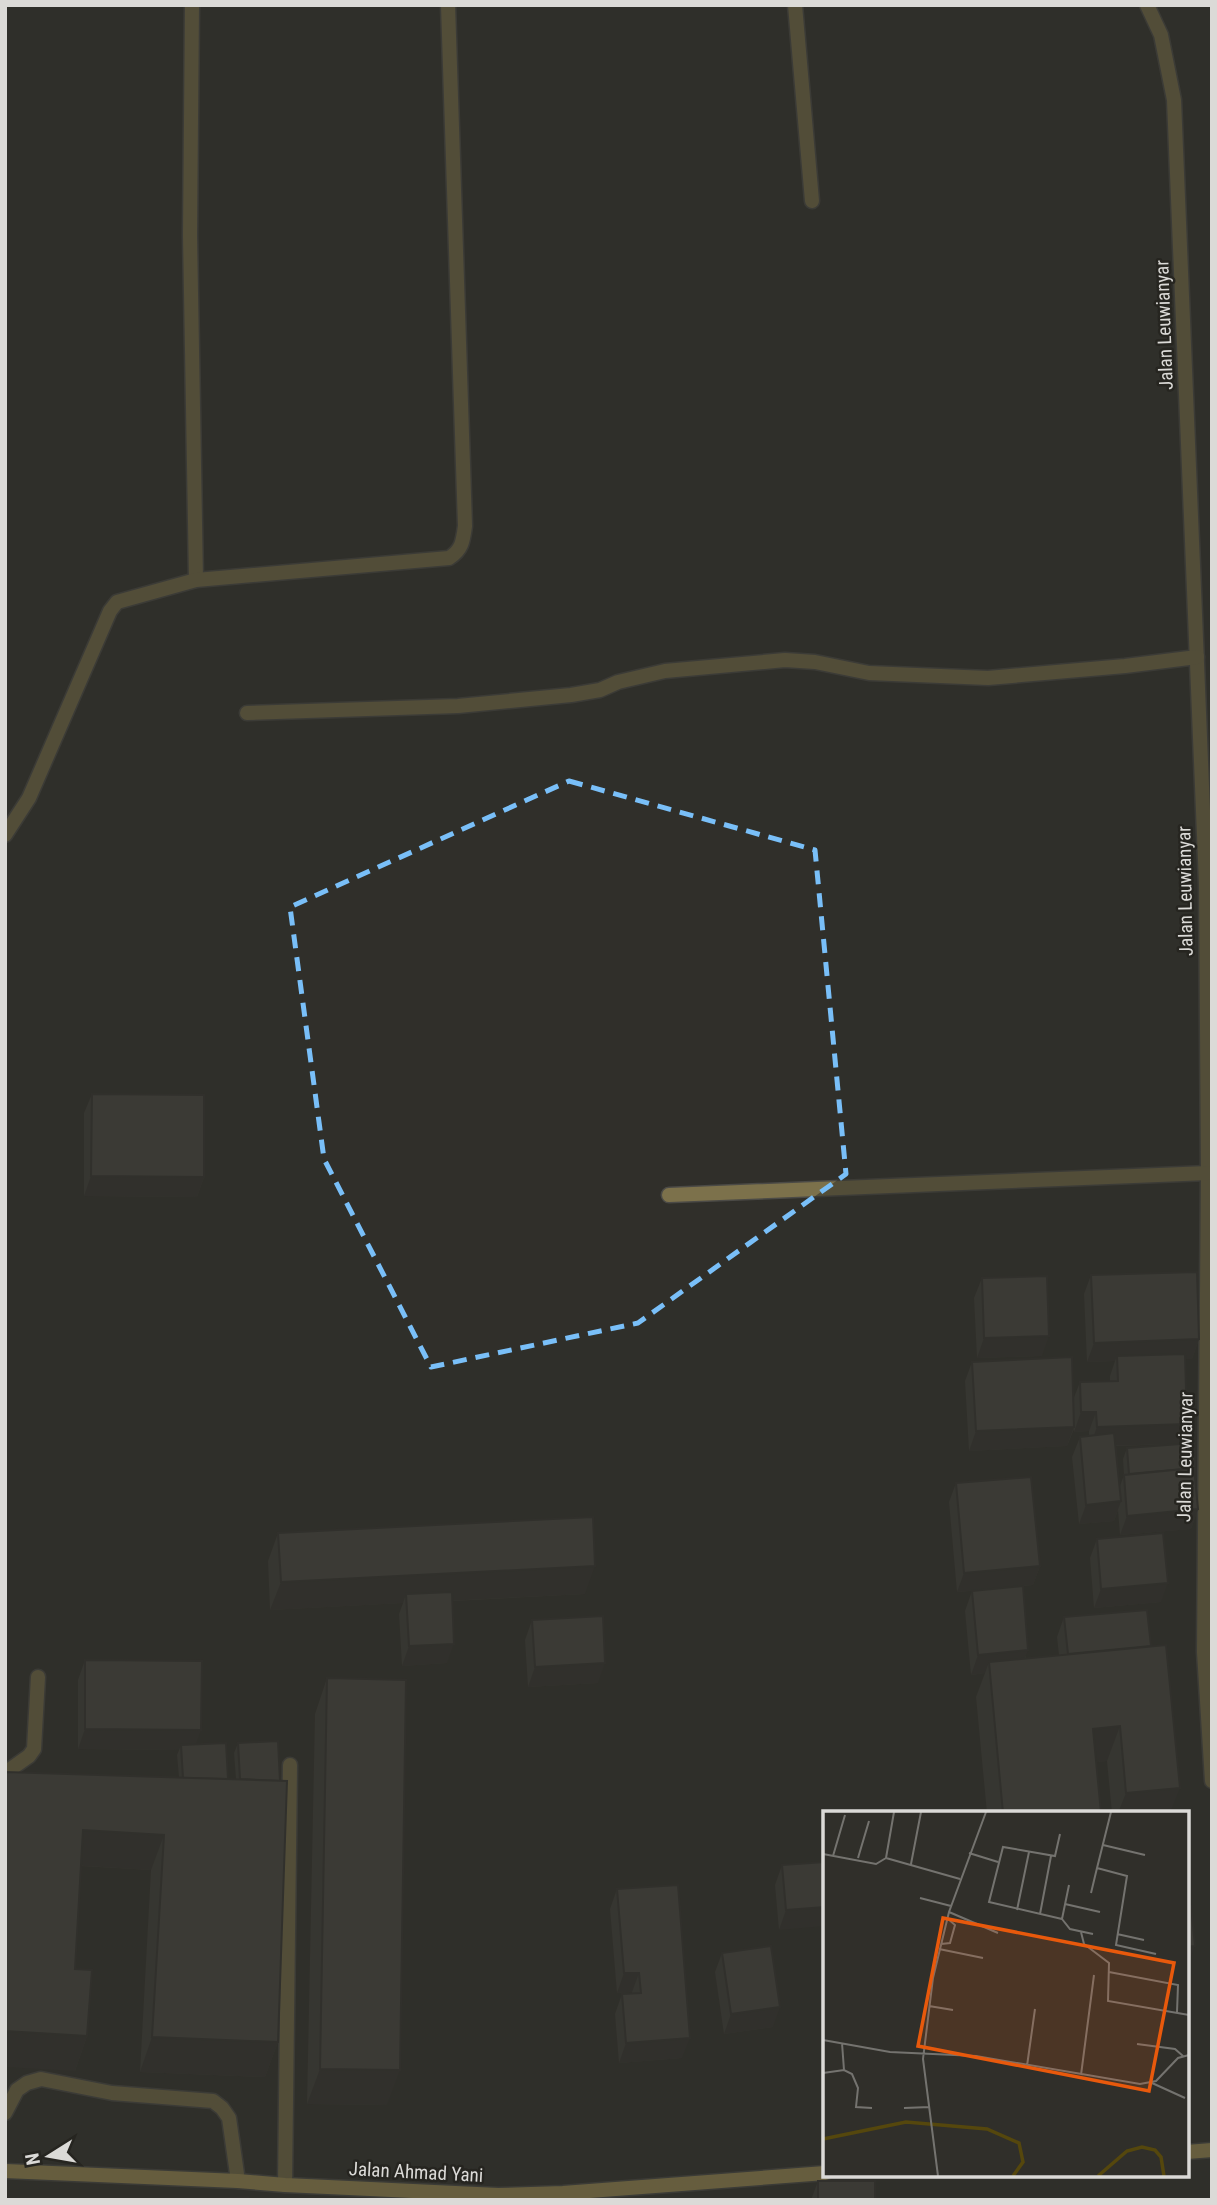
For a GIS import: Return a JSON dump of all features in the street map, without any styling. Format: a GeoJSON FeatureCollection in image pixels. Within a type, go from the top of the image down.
{"type":"FeatureCollection","features":[{"type":"Feature","properties":{"kind":"street"},"geometry":{"type":"LineString","coordinates":[[192,5],[190,235],[196,580]]}},
{"type":"Feature","properties":{"kind":"street"},"geometry":{"type":"LineString","coordinates":[[5,835],[29,798],[114,606],[123,599],[196,580],[449,558],[457,553],[463,544],[465,526],[448,5]]}},
{"type":"Feature","properties":{"kind":"street"},"geometry":{"type":"LineString","coordinates":[[795,5],[812,201]]}},
{"type":"Feature","properties":{"kind":"street","name":"Jalan Leuwianyar"},"geometry":{"type":"LineString","coordinates":[[1147,5],[1161,35],[1174,100],[1206,884],[1208,1173],[1204,1652],[1212,1781]]}},
{"type":"Feature","properties":{"kind":"street"},"geometry":{"type":"LineString","coordinates":[[247,713],[458,706],[600,690],[618,682],[665,671],[785,660],[815,662],[869,673],[988,678],[1197,657]]}},
{"type":"Feature","properties":{"kind":"street"},"geometry":{"type":"LineString","coordinates":[[669,1195],[1208,1173]]}},
{"type":"Feature","properties":{"kind":"street"},"geometry":{"type":"LineString","coordinates":[[5,1773],[29,1756],[34,1749],[38,1677]]}},
{"type":"Feature","properties":{"kind":"street"},"geometry":{"type":"LineString","coordinates":[[285,2185],[290,1765]]}},
{"type":"Feature","properties":{"kind":"street"},"geometry":{"type":"LineString","coordinates":[[5,2113],[17,2090],[27,2083],[41,2080],[112,2093],[213,2101],[229,2118],[238,2181]]}},
{"type":"Feature","properties":{"kind":"street"},"geometry":{"type":"LineString","coordinates":[[1189,2152],[1212,2150]]}},
{"type":"Feature","properties":{"kind":"street","name":"Jalan Ahmad Yani"},"geometry":{"type":"LineString","coordinates":[[5,2171],[498,2195],[563,2193],[823,2173]]}},
{"type":"Feature","properties":{"kind":"highlighted area"},"geometry":{"type":"Polygon","coordinates":[[[569,781],[815,850],[846,1174],[638,1323],[431,1367],[324,1159],[290,907],[569,781]]]}},
{"type":"Feature","properties":{"kind":"building"},"geometry":{"type":"Polygon","coordinates":[[[92,1094],[204,1095],[204,1177],[91,1176],[92,1094]]]}},
{"type":"Feature","properties":{"kind":"building"},"geometry":{"type":"Polygon","coordinates":[[[1197,1272],[1199,1339],[1094,1343],[1091,1275],[1197,1272]]]}},
{"type":"Feature","properties":{"kind":"building"},"geometry":{"type":"Polygon","coordinates":[[[1047,1276],[1049,1336],[984,1338],[982,1278],[1047,1276]]]}},
{"type":"Feature","properties":{"kind":"building"},"geometry":{"type":"Polygon","coordinates":[[[1185,1354],[1187,1424],[1097,1427],[1096,1412],[1081,1412],[1080,1382],[1118,1381],[1117,1356],[1185,1354]]]}},
{"type":"Feature","properties":{"kind":"building"},"geometry":{"type":"Polygon","coordinates":[[[1072,1357],[1074,1427],[976,1431],[972,1362],[1072,1357]]]}},
{"type":"Feature","properties":{"kind":"building"},"geometry":{"type":"Polygon","coordinates":[[[1114,1433],[1121,1501],[1086,1505],[1080,1437],[1114,1433]]]}},
{"type":"Feature","properties":{"kind":"building"},"geometry":{"type":"Polygon","coordinates":[[[1194,1443],[1196,1477],[1194,1468],[1129,1474],[1127,1448],[1194,1443]]]}},
{"type":"Feature","properties":{"kind":"building"},"geometry":{"type":"Polygon","coordinates":[[[1194,1468],[1198,1509],[1127,1516],[1124,1475],[1194,1468]]]}},
{"type":"Feature","properties":{"kind":"building"},"geometry":{"type":"Polygon","coordinates":[[[1031,1477],[1040,1566],[964,1573],[956,1483],[1031,1477]]]}},
{"type":"Feature","properties":{"kind":"building"},"geometry":{"type":"Polygon","coordinates":[[[593,1517],[595,1566],[281,1582],[278,1533],[593,1517]]]}},
{"type":"Feature","properties":{"kind":"building"},"geometry":{"type":"Polygon","coordinates":[[[1163,1533],[1168,1583],[1101,1589],[1097,1539],[1163,1533]]]}},
{"type":"Feature","properties":{"kind":"building"},"geometry":{"type":"Polygon","coordinates":[[[1023,1586],[1028,1650],[978,1655],[972,1591],[1023,1586]]]}},
{"type":"Feature","properties":{"kind":"building"},"geometry":{"type":"Polygon","coordinates":[[[452,1592],[454,1644],[409,1646],[406,1594],[452,1592]]]}},
{"type":"Feature","properties":{"kind":"building"},"geometry":{"type":"Polygon","coordinates":[[[1147,1610],[1151,1646],[1068,1654],[1064,1617],[1147,1610]]]}},
{"type":"Feature","properties":{"kind":"building"},"geometry":{"type":"Polygon","coordinates":[[[603,1616],[605,1663],[535,1667],[532,1620],[603,1616]]]}},
{"type":"Feature","properties":{"kind":"building"},"geometry":{"type":"Polygon","coordinates":[[[1166,1645],[1180,1788],[1126,1793],[1120,1726],[1093,1729],[1101,1811],[1003,1811],[989,1662],[1166,1645]]]}},
{"type":"Feature","properties":{"kind":"building"},"geometry":{"type":"Polygon","coordinates":[[[85,1660],[202,1661],[201,1730],[85,1729],[85,1660]]]}},
{"type":"Feature","properties":{"kind":"building"},"geometry":{"type":"Polygon","coordinates":[[[327,1678],[406,1680],[400,2070],[320,2069],[327,1678]]]}},
{"type":"Feature","properties":{"kind":"building"},"geometry":{"type":"Polygon","coordinates":[[[278,1741],[280,1781],[240,1779],[238,1743],[278,1741]]]}},
{"type":"Feature","properties":{"kind":"building"},"geometry":{"type":"Polygon","coordinates":[[[226,1743],[228,1779],[183,1778],[181,1745],[226,1743]]]}},
{"type":"Feature","properties":{"kind":"building"},"geometry":{"type":"Polygon","coordinates":[[[5,1772],[287,1781],[278,2042],[152,2037],[164,1835],[83,1830],[75,1969],[92,1970],[87,2036],[5,2031],[5,1772]]]}},
{"type":"Feature","properties":{"kind":"building"},"geometry":{"type":"Polygon","coordinates":[[[823,1862],[823,1907],[786,1910],[782,1865],[823,1862]]]}},
{"type":"Feature","properties":{"kind":"building"},"geometry":{"type":"Polygon","coordinates":[[[678,1885],[690,2038],[626,2043],[622,1994],[641,1993],[639,1973],[624,1973],[617,1889],[678,1885]]]}},
{"type":"Feature","properties":{"kind":"building"},"geometry":{"type":"Polygon","coordinates":[[[1189,1906],[1195,1946],[1189,1947],[1189,1906]]]}},
{"type":"Feature","properties":{"kind":"building"},"geometry":{"type":"Polygon","coordinates":[[[771,1946],[780,2007],[731,2014],[722,1953],[771,1946]]]}},
{"type":"Feature","properties":{"kind":"building"},"geometry":{"type":"Polygon","coordinates":[[[818,2181],[875,2181],[875,2200],[818,2200],[818,2181]]]}},
{"type":"Feature","properties":{"kind":"building"},"geometry":{"type":"Polygon","coordinates":[[[248,2197],[248,2200],[208,2200],[208,2199],[248,2197]]]}}]}
